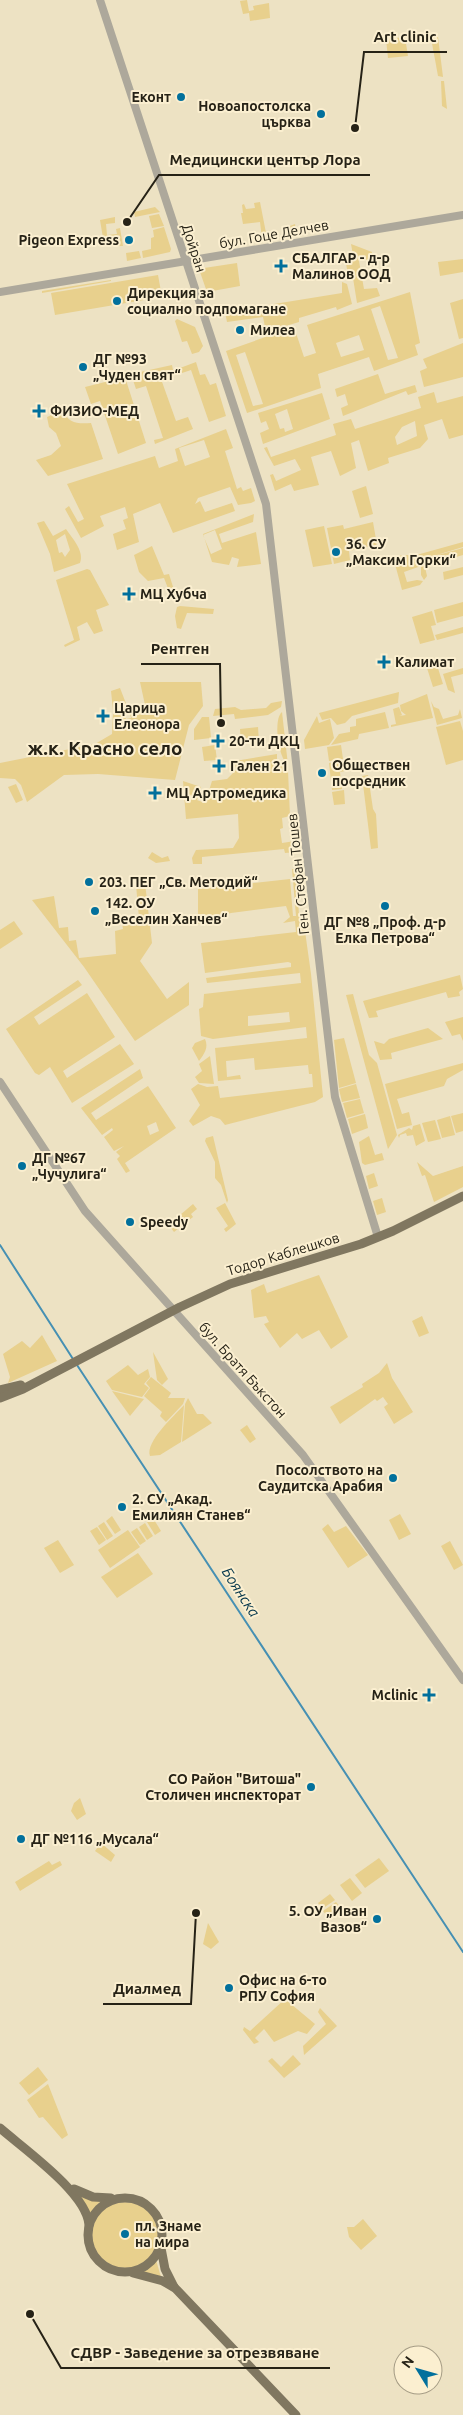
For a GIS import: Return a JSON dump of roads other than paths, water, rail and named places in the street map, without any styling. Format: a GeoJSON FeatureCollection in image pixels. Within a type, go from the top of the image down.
{"type":"FeatureCollection","features":[{"type":"Feature","properties":{"kind":"main road","name":"Тодор Каблешков"},"geometry":{"type":"LineString","coordinates":[[0,1398],[34,1383],[173,1311],[248,1277],[323,1257],[378,1237],[463,1196]]}},
{"type":"Feature","properties":{"kind":"main road","name":"Тодор Каблешков"},"geometry":{"type":"LineString","coordinates":[[0,1390],[34,1383]]}},
{"type":"Feature","properties":{"kind":"main road"},"geometry":{"type":"LineString","coordinates":[[0,2128],[65,2184],[84,2207],[89,2228],[89,2243],[96,2258],[110,2269],[151,2276],[175,2288]]}},
{"type":"Feature","properties":{"kind":"main road"},"geometry":{"type":"LineString","coordinates":[[65,2184],[93,2197],[138,2199],[153,2209],[162,2228],[161,2248],[165,2269],[175,2288],[296,2415]]}},
{"type":"Feature","properties":{"kind":"main road"},"geometry":{"type":"LineString","coordinates":[[89,2228],[98,2210],[117,2198]]}},
{"type":"Feature","properties":{"kind":"main road"},"geometry":{"type":"LineString","coordinates":[[128,2272],[149,2264],[161,2248]]}},
{"type":"Feature","properties":{"kind":"street","name":"Дойран"},"geometry":{"type":"LineString","coordinates":[[100,0],[266,504]]}},
{"type":"Feature","properties":{"kind":"street","name":"бул. Гоце Делчев"},"geometry":{"type":"LineString","coordinates":[[0,292],[463,215]]}},
{"type":"Feature","properties":{"kind":"street","name":"Ген. Стефан Тошев"},"geometry":{"type":"LineString","coordinates":[[266,504],[335,1097],[378,1237]]}},
{"type":"Feature","properties":{"kind":"street","name":"бул. Братя Бъкстон"},"geometry":{"type":"LineString","coordinates":[[0,1082],[85,1211],[303,1455],[463,1680]]}},
{"type":"Feature","properties":{"kind":"waterway","name":"Боянска"},"geometry":{"type":"LineString","coordinates":[[0,1245],[73,1359]]}},
{"type":"Feature","properties":{"kind":"waterway","name":"Боянска"},"geometry":{"type":"LineString","coordinates":[[77,1365],[463,1952]]}},
{"type":"Feature","properties":{"kind":"place","name":"Еконт"},"geometry":{"type":"Point","coordinates":[181,97]}},
{"type":"Feature","properties":{"kind":"place","name":"Новоапостолска църква"},"geometry":{"type":"Point","coordinates":[321,114]}},
{"type":"Feature","properties":{"kind":"place","name":"Art clinic"},"geometry":{"type":"Point","coordinates":[355,128]}},
{"type":"Feature","properties":{"kind":"place","name":"Медицински център Лора"},"geometry":{"type":"Point","coordinates":[127,222]}},
{"type":"Feature","properties":{"kind":"place","name":"Pigeon Express"},"geometry":{"type":"Point","coordinates":[129,240]}},
{"type":"Feature","properties":{"kind":"place","name":"СБАЛГАР - д-р Малинов ООД"},"geometry":{"type":"Point","coordinates":[281,266]}},
{"type":"Feature","properties":{"kind":"place","name":"Дирекция за социално подпомагане"},"geometry":{"type":"Point","coordinates":[117,301]}},
{"type":"Feature","properties":{"kind":"place","name":"Милеа"},"geometry":{"type":"Point","coordinates":[240,330]}},
{"type":"Feature","properties":{"kind":"place","name":"ДГ №93 „Чуден свят“"},"geometry":{"type":"Point","coordinates":[83,367]}},
{"type":"Feature","properties":{"kind":"place","name":"ФИЗИО-МЕД"},"geometry":{"type":"Point","coordinates":[39,411]}},
{"type":"Feature","properties":{"kind":"place","name":"36. СУ „Максим Горки“"},"geometry":{"type":"Point","coordinates":[336,552]}},
{"type":"Feature","properties":{"kind":"place","name":"МЦ Хубча"},"geometry":{"type":"Point","coordinates":[129,594]}},
{"type":"Feature","properties":{"kind":"place","name":"Калимат"},"geometry":{"type":"Point","coordinates":[384,662]}},
{"type":"Feature","properties":{"kind":"place","name":"Царица Елеонора"},"geometry":{"type":"Point","coordinates":[103,716]}},
{"type":"Feature","properties":{"kind":"place","name":"Рентген"},"geometry":{"type":"Point","coordinates":[221,723]}},
{"type":"Feature","properties":{"kind":"place","name":"20-ти ДКЦ"},"geometry":{"type":"Point","coordinates":[218,741]}},
{"type":"Feature","properties":{"kind":"place","name":"Гален 21"},"geometry":{"type":"Point","coordinates":[219,766]}},
{"type":"Feature","properties":{"kind":"place","name":"Обществен посредник"},"geometry":{"type":"Point","coordinates":[322,773]}},
{"type":"Feature","properties":{"kind":"place","name":"МЦ Артромедика"},"geometry":{"type":"Point","coordinates":[155,793]}},
{"type":"Feature","properties":{"kind":"place","name":"203. ПЕГ „Св. Методий“"},"geometry":{"type":"Point","coordinates":[89,882]}},
{"type":"Feature","properties":{"kind":"place","name":"ДГ №8 „Проф. д-р Елка Петрова“"},"geometry":{"type":"Point","coordinates":[385,906]}},
{"type":"Feature","properties":{"kind":"place","name":"142. ОУ „Веселин Ханчев“"},"geometry":{"type":"Point","coordinates":[95,911]}},
{"type":"Feature","properties":{"kind":"place","name":"ДГ №67 „Чучулига“"},"geometry":{"type":"Point","coordinates":[22,1166]}},
{"type":"Feature","properties":{"kind":"place","name":"Speedy"},"geometry":{"type":"Point","coordinates":[130,1222]}},
{"type":"Feature","properties":{"kind":"place","name":"Посолството на Саудитска Арабия"},"geometry":{"type":"Point","coordinates":[393,1478]}},
{"type":"Feature","properties":{"kind":"place","name":"2. СУ „Акад. Емилиян Станев“"},"geometry":{"type":"Point","coordinates":[122,1507]}},
{"type":"Feature","properties":{"kind":"place","name":"Mclinic"},"geometry":{"type":"Point","coordinates":[429,1695]}},
{"type":"Feature","properties":{"kind":"place","name":"СО Район \"Витоша\" Столичен инспекторат"},"geometry":{"type":"Point","coordinates":[311,1787]}},
{"type":"Feature","properties":{"kind":"place","name":"ДГ №116 „Мусала“"},"geometry":{"type":"Point","coordinates":[21,1839]}},
{"type":"Feature","properties":{"kind":"place","name":"Диалмед"},"geometry":{"type":"Point","coordinates":[196,1913]}},
{"type":"Feature","properties":{"kind":"place","name":"5. ОУ „Иван Вазов“"},"geometry":{"type":"Point","coordinates":[377,1919]}},
{"type":"Feature","properties":{"kind":"place","name":"Офис на 6-то РПУ София"},"geometry":{"type":"Point","coordinates":[229,1988]}},
{"type":"Feature","properties":{"kind":"place","name":"пл. Знаме на мира"},"geometry":{"type":"Point","coordinates":[125,2234]}},
{"type":"Feature","properties":{"kind":"place","name":"СДВР - Заведение за отрезвяване"},"geometry":{"type":"Point","coordinates":[30,2314]}},
{"type":"Feature","properties":{"kind":"district","name":"ж.к. Красно село"},"geometry":{"type":"Point","coordinates":[105,748]}}]}
